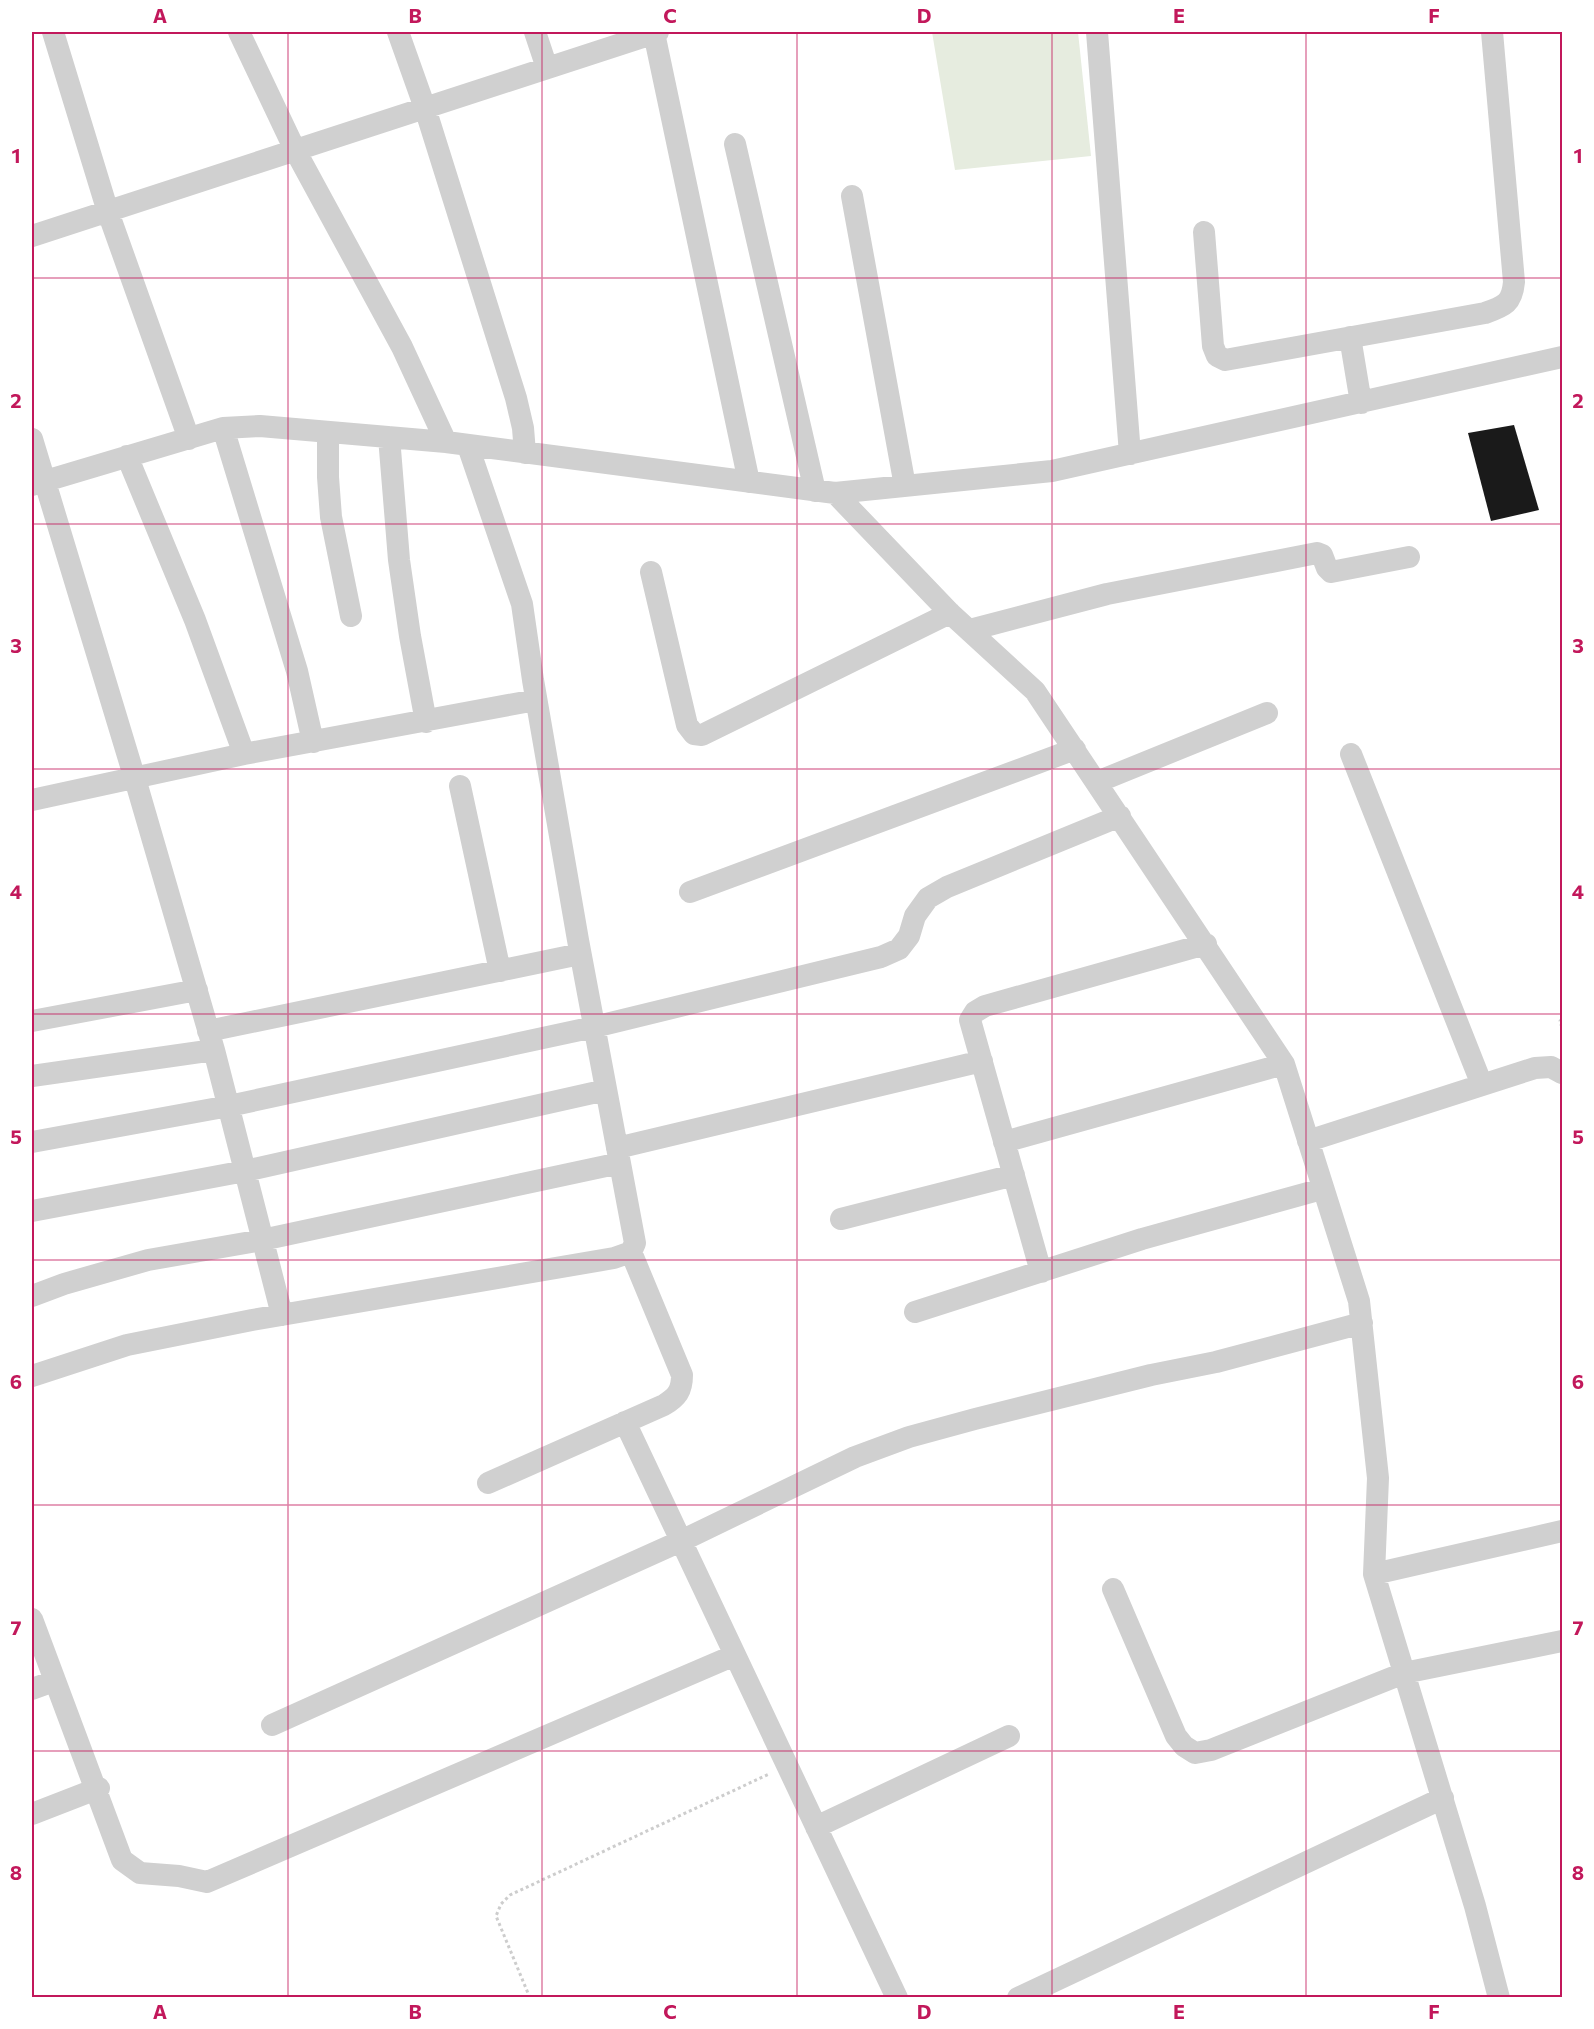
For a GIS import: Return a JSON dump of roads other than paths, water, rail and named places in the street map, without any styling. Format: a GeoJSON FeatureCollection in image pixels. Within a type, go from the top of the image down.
{"type":"FeatureCollection","features":[{"type":"Feature","properties":{"kind":"street"},"geometry":{"type":"LineString","coordinates":[[53,32],[108,212],[189,439]]}},
{"type":"Feature","properties":{"kind":"street"},"geometry":{"type":"LineString","coordinates":[[238,32],[295,150],[457,443],[522,604],[536,700],[580,954],[635,1243],[631,1252],[682,1375],[682,1388],[669,1402],[488,1483]]}},
{"type":"Feature","properties":{"kind":"street"},"geometry":{"type":"LineString","coordinates":[[398,32],[425,108],[516,398],[523,428],[525,453]]}},
{"type":"Feature","properties":{"kind":"street"},"geometry":{"type":"LineString","coordinates":[[535,32],[547,68]]}},
{"type":"Feature","properties":{"kind":"street"},"geometry":{"type":"LineString","coordinates":[[32,236],[656,32],[749,482]]}},
{"type":"Feature","properties":{"kind":"street"},"geometry":{"type":"LineString","coordinates":[[1097,32],[1130,454]]}},
{"type":"Feature","properties":{"kind":"street"},"geometry":{"type":"LineString","coordinates":[[1204,232],[1213,346],[1217,356],[1225,360],[1485,313],[1509,302],[1513,294],[1514,282],[1492,32]]}},
{"type":"Feature","properties":{"kind":"street"},"geometry":{"type":"LineString","coordinates":[[735,144],[825,492],[1035,691],[1284,1064],[1359,1301],[1378,1478],[1374,1574],[1475,1906],[1499,1998]]}},
{"type":"Feature","properties":{"kind":"street"},"geometry":{"type":"LineString","coordinates":[[852,195],[904,486]]}},
{"type":"Feature","properties":{"kind":"street"},"geometry":{"type":"LineString","coordinates":[[1350,337],[1361,402]]}},
{"type":"Feature","properties":{"kind":"street"},"geometry":{"type":"LineString","coordinates":[[38,483],[223,428],[260,426],[457,443],[825,492],[904,486],[1052,471],[1563,357]]}},
{"type":"Feature","properties":{"kind":"street"},"geometry":{"type":"LineString","coordinates":[[223,428],[297,671],[313,742]]}},
{"type":"Feature","properties":{"kind":"street"},"geometry":{"type":"LineString","coordinates":[[328,432],[331,517],[351,616]]}},
{"type":"Feature","properties":{"kind":"street"},"geometry":{"type":"LineString","coordinates":[[389,437],[399,560],[426,722]]}},
{"type":"Feature","properties":{"kind":"street"},"geometry":{"type":"LineString","coordinates":[[32,439],[38,483],[135,778],[197,990],[282,1315]]}},
{"type":"Feature","properties":{"kind":"street"},"geometry":{"type":"LineString","coordinates":[[127,456],[195,620],[244,754]]}},
{"type":"Feature","properties":{"kind":"street"},"geometry":{"type":"LineString","coordinates":[[970,630],[1107,594],[1317,553],[1322,555],[1331,572],[1409,557]]}},
{"type":"Feature","properties":{"kind":"street"},"geometry":{"type":"LineString","coordinates":[[651,572],[687,725],[694,734],[702,735],[950,612]]}},
{"type":"Feature","properties":{"kind":"street"},"geometry":{"type":"LineString","coordinates":[[32,800],[244,754],[536,700]]}},
{"type":"Feature","properties":{"kind":"street"},"geometry":{"type":"LineString","coordinates":[[1096,782],[1268,712]]}},
{"type":"Feature","properties":{"kind":"street"},"geometry":{"type":"LineString","coordinates":[[690,892],[1075,749]]}},
{"type":"Feature","properties":{"kind":"street"},"geometry":{"type":"LineString","coordinates":[[1351,754],[1482,1085]]}},
{"type":"Feature","properties":{"kind":"street"},"geometry":{"type":"LineString","coordinates":[[460,786],[500,971]]}},
{"type":"Feature","properties":{"kind":"street"},"geometry":{"type":"LineString","coordinates":[[32,1142],[229,1106],[594,1027],[881,957],[899,949],[909,936],[915,916],[928,898],[947,887],[1120,816]]}},
{"type":"Feature","properties":{"kind":"street"},"geometry":{"type":"LineString","coordinates":[[1041,1272],[970,1020],[975,1012],[985,1006],[1206,944]]}},
{"type":"Feature","properties":{"kind":"street"},"geometry":{"type":"LineString","coordinates":[[32,1076],[211,1040],[580,954]]}},
{"type":"Feature","properties":{"kind":"street"},"geometry":{"type":"LineString","coordinates":[[32,1021],[197,990]]}},
{"type":"Feature","properties":{"kind":"street"},"geometry":{"type":"LineString","coordinates":[[32,1296],[64,1284],[148,1260],[262,1240],[619,1156],[982,1061]]}},
{"type":"Feature","properties":{"kind":"street"},"geometry":{"type":"LineString","coordinates":[[1004,1142],[1284,1064]]}},
{"type":"Feature","properties":{"kind":"street"},"geometry":{"type":"LineString","coordinates":[[1308,1141],[1535,1068],[1551,1067],[1563,1073]]}},
{"type":"Feature","properties":{"kind":"street"},"geometry":{"type":"LineString","coordinates":[[32,1211],[245,1171],[606,1090]]}},
{"type":"Feature","properties":{"kind":"street"},"geometry":{"type":"LineString","coordinates":[[841,1219],[1014,1174]]}},
{"type":"Feature","properties":{"kind":"street"},"geometry":{"type":"LineString","coordinates":[[915,1312],[1142,1239],[1322,1189]]}},
{"type":"Feature","properties":{"kind":"street"},"geometry":{"type":"LineString","coordinates":[[32,1376],[127,1346],[282,1315],[602,1260],[631,1252]]}},
{"type":"Feature","properties":{"kind":"street"},"geometry":{"type":"LineString","coordinates":[[272,1725],[681,1541],[855,1457],[909,1437],[1151,1375],[1216,1362],[1362,1323]]}},
{"type":"Feature","properties":{"kind":"street"},"geometry":{"type":"LineString","coordinates":[[625,1422],[897,1998]]}},
{"type":"Feature","properties":{"kind":"street"},"geometry":{"type":"LineString","coordinates":[[1374,1574],[1563,1531]]}},
{"type":"Feature","properties":{"kind":"street"},"geometry":{"type":"LineString","coordinates":[[1113,1589],[1176,1736],[1184,1746],[1195,1753],[1211,1750],[1404,1673],[1563,1641]]}},
{"type":"Feature","properties":{"kind":"street"},"geometry":{"type":"LineString","coordinates":[[32,1619],[122,1860],[140,1873],[179,1876],[207,1882],[735,1655]]}},
{"type":"Feature","properties":{"kind":"street"},"geometry":{"type":"LineString","coordinates":[[32,1689],[54,1681]]}},
{"type":"Feature","properties":{"kind":"street"},"geometry":{"type":"LineString","coordinates":[[816,1827],[1009,1736]]}},
{"type":"Feature","properties":{"kind":"street"},"geometry":{"type":"LineString","coordinates":[[32,1814],[97,1789]]}},
{"type":"Feature","properties":{"kind":"street"},"geometry":{"type":"LineString","coordinates":[[1018,1998],[1443,1798]]}}]}
